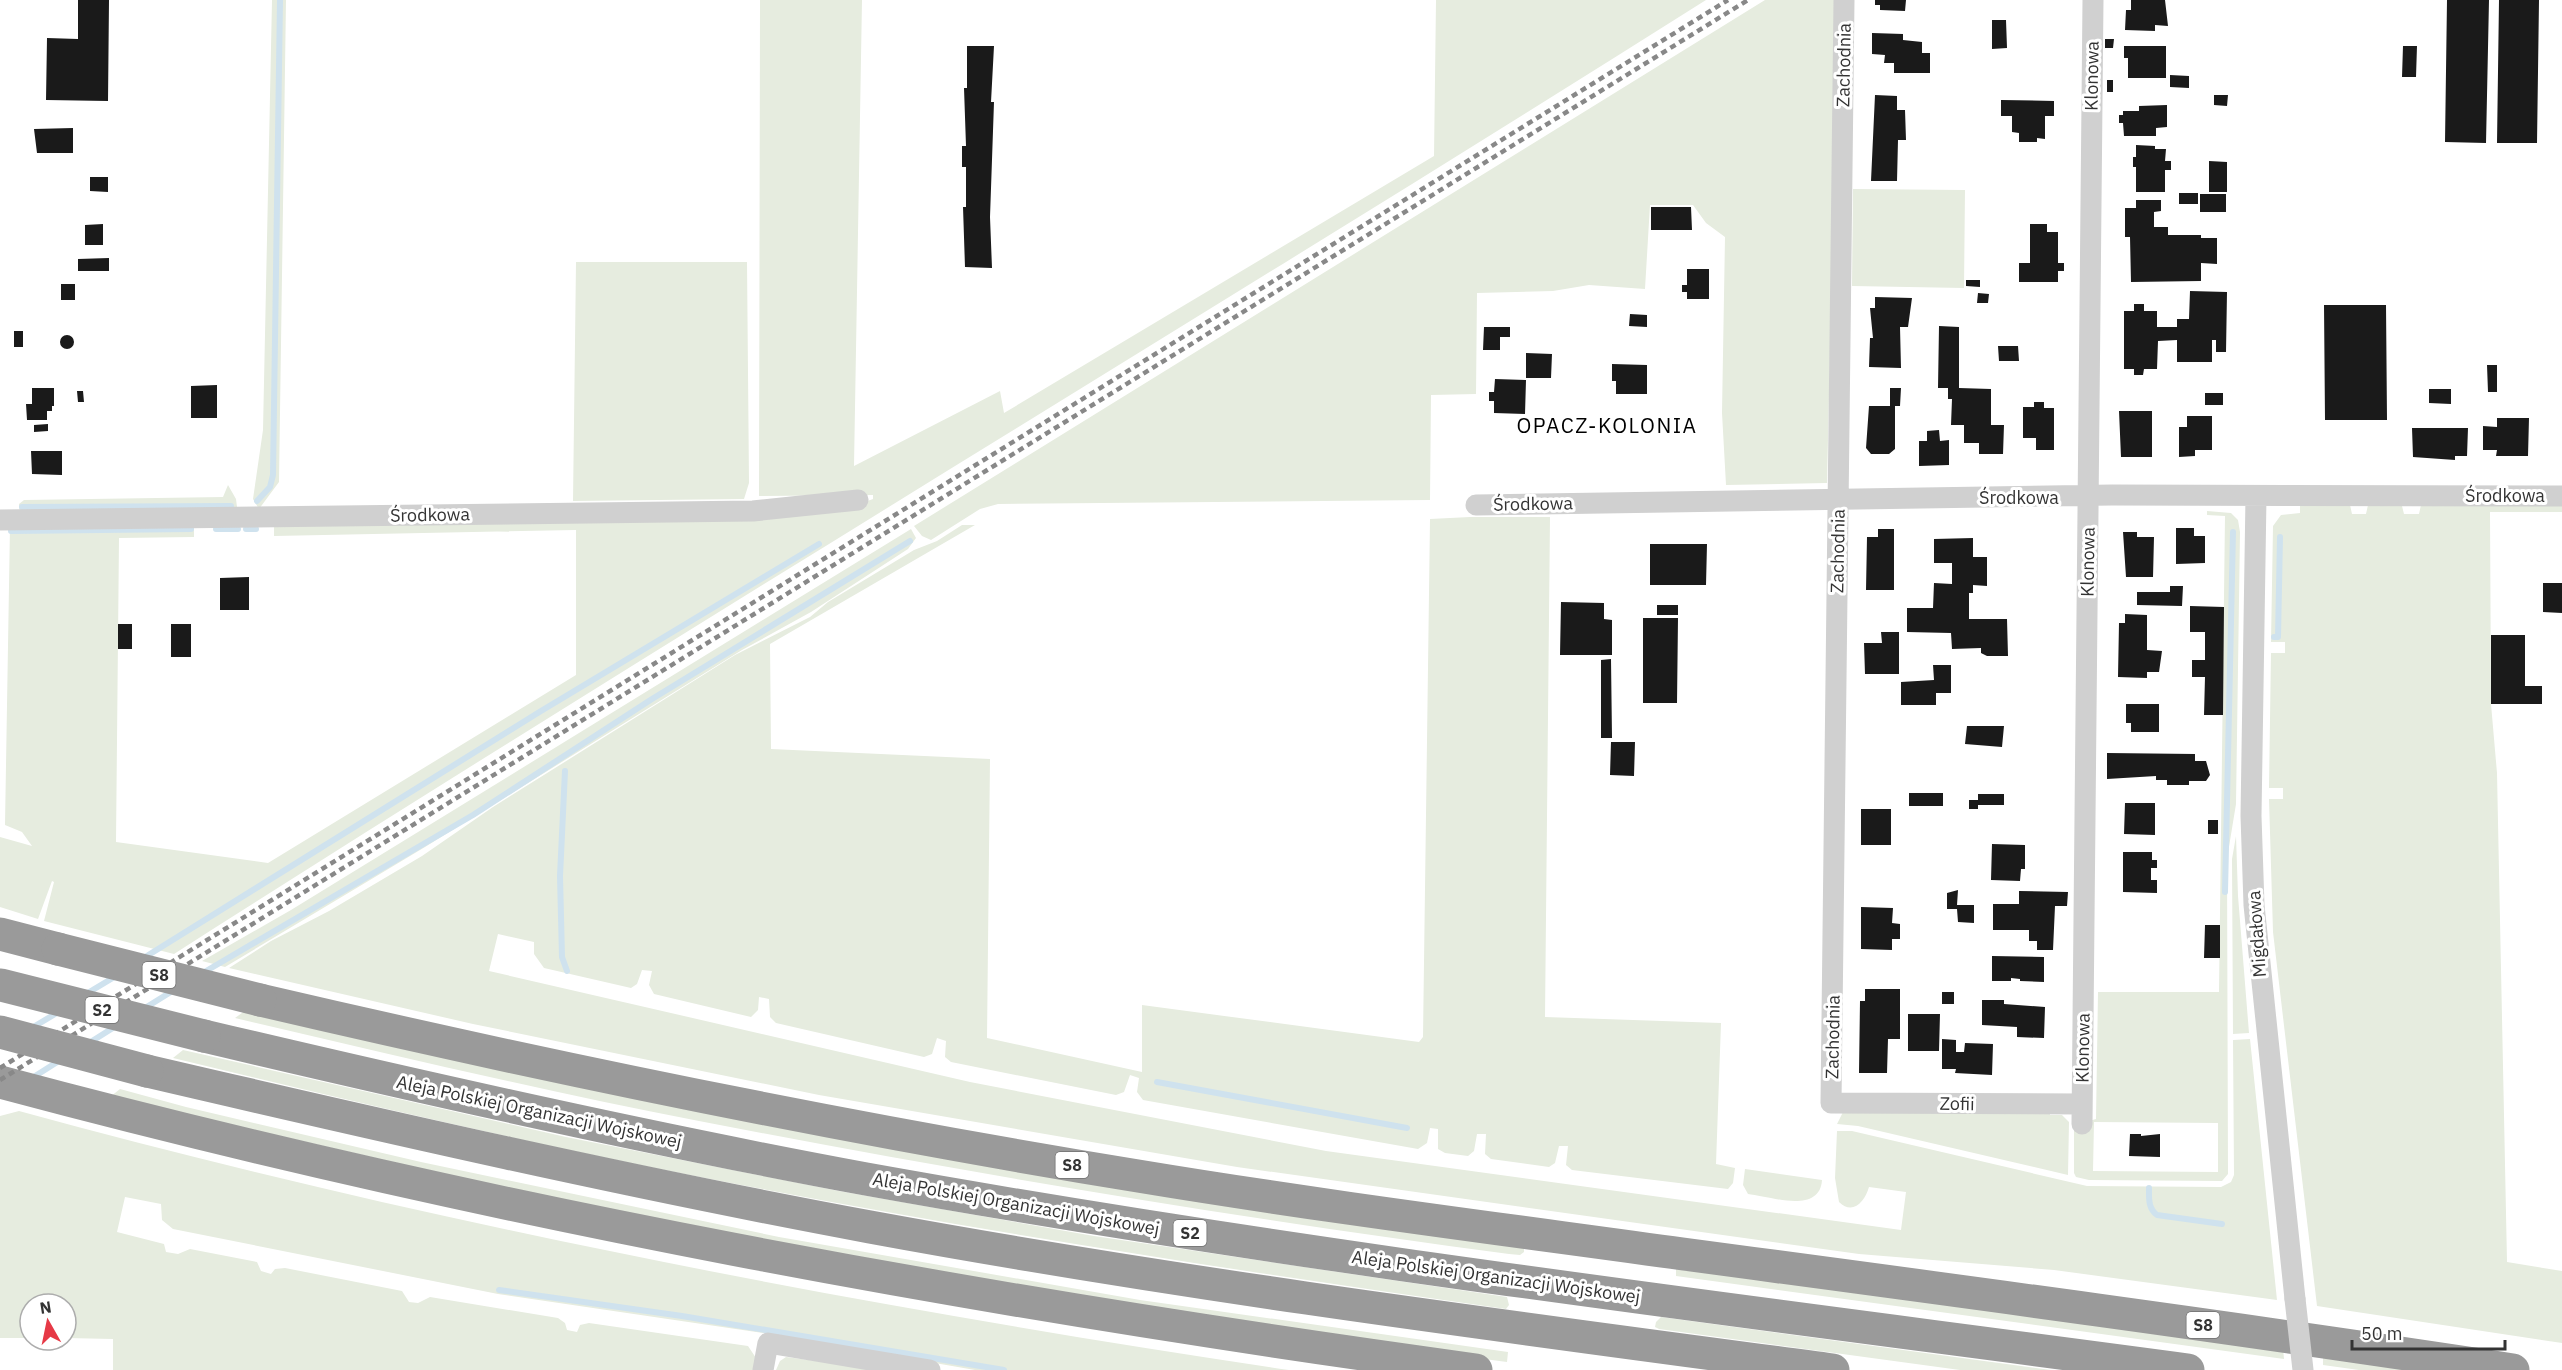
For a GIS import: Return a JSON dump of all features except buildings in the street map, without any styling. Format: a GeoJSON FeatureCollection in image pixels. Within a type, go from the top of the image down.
{"type":"FeatureCollection","features":[{"type":"Feature","properties":{"kind":"highway","name":"S8"},"geometry":{"type":"LineString","coordinates":[[0,934],[260,1000],[636,1085],[885,1132],[1138,1176],[1375,1212],[2318,1340],[2513,1370]]}},
{"type":"Feature","properties":{"kind":"highway","name":"Aleja Polskiej Organizacji Wojskowej"},"geometry":{"type":"LineString","coordinates":[[1,985],[204,1036],[489,1102],[729,1153],[1131,1224],[1374,1261],[2188,1370]]}},
{"type":"Feature","properties":{"kind":"highway"},"geometry":{"type":"LineString","coordinates":[[0,1032],[147,1071],[570,1168],[870,1227],[1362,1308],[1833,1370]]}},
{"type":"Feature","properties":{"kind":"highway"},"geometry":{"type":"LineString","coordinates":[[0,1082],[90,1106],[457,1192],[842,1270],[1042,1306],[1476,1370]]}},
{"type":"Feature","properties":{"kind":"street","name":"Zachodnia"},"geometry":{"type":"LineString","coordinates":[[1831,1103],[1844,0]]}},
{"type":"Feature","properties":{"kind":"street","name":"Klonowa"},"geometry":{"type":"LineString","coordinates":[[2082,1114],[2093,0]]}},
{"type":"Feature","properties":{"kind":"street","name":"Migdałowa"},"geometry":{"type":"LineString","coordinates":[[2256,496],[2251,816],[2254,905],[2303,1370]]}},
{"type":"Feature","properties":{"kind":"street","name":"Środkowa"},"geometry":{"type":"LineString","coordinates":[[1476,505],[1838,499],[2562,496]]}},
{"type":"Feature","properties":{"kind":"street","name":"Środkowa"},"geometry":{"type":"LineString","coordinates":[[0,520],[753,510],[858,500]]}},
{"type":"Feature","properties":{"kind":"street","name":"Zofii"},"geometry":{"type":"LineString","coordinates":[[1831,1103],[2082,1114]]}},
{"type":"Feature","properties":{"kind":"street"},"geometry":{"type":"LineString","coordinates":[[763,1370],[768,1343],[930,1370]]}},
{"type":"Feature","properties":{"kind":"shaded area"},"geometry":{"type":"Polygon","coordinates":[[[272,0],[286,0],[279,482],[259,509],[253,499],[263,430],[272,0]]]}},
{"type":"Feature","properties":{"kind":"shaded area"},"geometry":{"type":"Polygon","coordinates":[[[760,0],[862,0],[854,466],[1000,391],[1004,413],[1434,156],[1436,0],[1706,0],[556,713],[174,954],[44,921],[54,882],[52,881],[38,919],[0,907],[0,837],[32,846],[22,832],[5,825],[10,526],[194,524],[194,537],[119,538],[116,842],[268,863],[576,675],[576,530],[274,536],[274,523],[859,504],[873,499],[873,495],[759,496],[760,0]]]}},
{"type":"Feature","properties":{"kind":"shaded area"},"geometry":{"type":"Polygon","coordinates":[[[1765,0],[1838,0],[1827,483],[1726,485],[1722,413],[1725,237],[1706,223],[1693,205],[1650,205],[1645,289],[1589,285],[1553,291],[1477,293],[1476,394],[1431,395],[1430,500],[998,504],[980,509],[931,540],[922,536],[914,526],[1765,0]]]}},
{"type":"Feature","properties":{"kind":"shaded area"},"geometry":{"type":"Polygon","coordinates":[[[1853,189],[1965,190],[1964,288],[1852,286],[1853,189]]]}},
{"type":"Feature","properties":{"kind":"shaded area"},"geometry":{"type":"Polygon","coordinates":[[[576,262],[747,262],[749,483],[744,499],[573,501],[576,262]]]}},
{"type":"Feature","properties":{"kind":"shaded area"},"geometry":{"type":"Polygon","coordinates":[[[228,485],[236,499],[237,507],[20,514],[19,504],[24,500],[223,497],[228,485]]]}},
{"type":"Feature","properties":{"kind":"shaded area"},"geometry":{"type":"Polygon","coordinates":[[[2300,504],[2350,505],[2352,514],[2366,514],[2368,505],[2402,506],[2404,514],[2419,514],[2421,505],[2562,505],[2562,512],[2490,512],[2491,704],[2497,773],[2507,1262],[2562,1271],[2562,1343],[2317,1306],[2273,932],[2269,799],[2283,799],[2283,788],[2269,788],[2271,653],[2285,653],[2285,642],[2271,642],[2273,526],[2281,515],[2300,513],[2300,504]]]}},
{"type":"Feature","properties":{"kind":"shaded area"},"geometry":{"type":"Polygon","coordinates":[[[2207,511],[2231,513],[2238,520],[2240,532],[2236,804],[2227,859],[2228,1174],[2222,1181],[2089,1180],[2076,1177],[2074,1173],[2074,1125],[2096,1119],[2098,992],[2219,992],[2225,516],[2207,515],[2207,511]],[[2094,1122],[2093,1171],[2218,1172],[2218,1123],[2094,1122]]]}},
{"type":"Feature","properties":{"kind":"shaded area"},"geometry":{"type":"Polygon","coordinates":[[[1550,517],[1545,1017],[1721,1023],[1716,1164],[1735,1168],[1733,1183],[1728,1189],[1572,1170],[1566,1165],[1568,1146],[1559,1146],[1555,1163],[1549,1167],[1491,1159],[1485,1154],[1486,1134],[1477,1134],[1474,1151],[1468,1156],[1445,1153],[1438,1149],[1438,1129],[1430,1128],[1427,1143],[1418,1149],[1143,1100],[1137,1092],[1139,1078],[1130,1075],[1124,1092],[1116,1095],[951,1062],[945,1057],[946,1041],[937,1038],[932,1054],[924,1057],[776,1023],[770,1017],[769,999],[759,997],[758,1010],[751,1017],[654,994],[649,985],[652,971],[642,970],[637,984],[631,988],[544,968],[534,954],[534,942],[498,934],[489,971],[970,1082],[1326,1151],[1901,1230],[1906,1192],[1869,1187],[1865,1197],[1854,1207],[1849,1208],[1839,1202],[1835,1178],[1837,1131],[1852,1131],[2087,1186],[2221,1187],[2231,1182],[2234,1175],[2233,1040],[2250,1039],[2277,1300],[2054,1270],[1859,1254],[1237,1167],[819,1095],[473,1024],[229,968],[271,941],[329,911],[422,856],[493,807],[735,655],[810,617],[828,602],[914,550],[937,541],[962,525],[975,525],[770,644],[771,749],[990,759],[987,1038],[1142,1072],[1142,1005],[1419,1042],[1423,1037],[1430,519],[1550,517]]]}},
{"type":"Feature","properties":{"kind":"shaded area"},"geometry":{"type":"Polygon","coordinates":[[[911,529],[916,538],[908,549],[811,612],[742,650],[425,847],[225,967],[202,961],[291,910],[911,529]]]}},
{"type":"Feature","properties":{"kind":"shaded area"},"geometry":{"type":"Polygon","coordinates":[[[2236,836],[2238,896],[2249,1033],[2233,1034],[2232,859],[2236,836]]]}},
{"type":"Feature","properties":{"kind":"shaded area"},"geometry":{"type":"Polygon","coordinates":[[[246,1010],[1524,1248],[1524,1252],[1520,1255],[1509,1254],[1204,1210],[699,1121],[467,1072],[235,1018],[246,1010]]]}},
{"type":"Feature","properties":{"kind":"shaded area"},"geometry":{"type":"Polygon","coordinates":[[[183,1050],[566,1137],[839,1191],[1094,1236],[1507,1297],[1509,1305],[1506,1309],[1105,1249],[705,1178],[439,1121],[173,1058],[183,1050]]]}},
{"type":"Feature","properties":{"kind":"shaded area"},"geometry":{"type":"Polygon","coordinates":[[[120,1089],[186,1107],[421,1162],[779,1237],[1140,1300],[1508,1352],[1507,1362],[1354,1342],[654,1222],[110,1097],[120,1089]]]}},
{"type":"Feature","properties":{"kind":"shaded area"},"geometry":{"type":"Polygon","coordinates":[[[2050,1110],[2050,1115],[2062,1115],[2069,1122],[2068,1175],[1858,1126],[1837,1124],[1843,1112],[2050,1110]]]}},
{"type":"Feature","properties":{"kind":"shaded area"},"geometry":{"type":"Polygon","coordinates":[[[19,1111],[333,1191],[650,1259],[969,1319],[1289,1370],[975,1370],[763,1333],[498,1294],[173,1229],[162,1220],[161,1204],[125,1197],[117,1232],[164,1244],[166,1252],[178,1254],[190,1249],[257,1262],[261,1271],[271,1274],[275,1269],[285,1268],[402,1291],[409,1302],[418,1303],[430,1297],[558,1318],[565,1323],[567,1330],[577,1332],[580,1325],[589,1323],[748,1346],[756,1358],[757,1370],[113,1370],[113,1339],[78,1338],[78,1292],[18,1292],[18,1338],[0,1338],[0,1116],[19,1111]]]}},
{"type":"Feature","properties":{"kind":"shaded area"},"geometry":{"type":"Polygon","coordinates":[[[1745,1169],[1822,1180],[1819,1191],[1813,1197],[1792,1201],[1780,1200],[1748,1194],[1743,1185],[1745,1169]]]}},
{"type":"Feature","properties":{"kind":"shaded area"},"geometry":{"type":"Polygon","coordinates":[[[1676,1268],[2283,1348],[2284,1359],[1676,1276],[1676,1268]]]}},
{"type":"Feature","properties":{"kind":"shaded area"},"geometry":{"type":"Polygon","coordinates":[[[1661,1317],[2051,1370],[1960,1370],[1659,1329],[1655,1327],[1661,1317]]]}},
{"type":"Feature","properties":{"kind":"shaded area"},"geometry":{"type":"Polygon","coordinates":[[[2323,1354],[2434,1370],[2359,1370],[2323,1365],[2323,1354]]]}},
{"type":"Feature","properties":{"kind":"shaded area"},"geometry":{"type":"Polygon","coordinates":[[[786,1357],[885,1370],[776,1370],[780,1361],[786,1357]]]}},
{"type":"Feature","properties":{"kind":"waterway"},"geometry":{"type":"LineString","coordinates":[[257,501],[270,487],[273,475],[280,0]]}},
{"type":"Feature","properties":{"kind":"waterway"},"geometry":{"type":"LineString","coordinates":[[22,507],[231,506]]}},
{"type":"Feature","properties":{"kind":"waterway"},"geometry":{"type":"LineString","coordinates":[[11,531],[191,529]]}},
{"type":"Feature","properties":{"kind":"waterway"},"geometry":{"type":"LineString","coordinates":[[216,529],[238,529]]}},
{"type":"Feature","properties":{"kind":"waterway"},"geometry":{"type":"LineString","coordinates":[[246,529],[256,529]]}},
{"type":"Feature","properties":{"kind":"waterway"},"geometry":{"type":"LineString","coordinates":[[2225,892],[2233,532]]}},
{"type":"Feature","properties":{"kind":"waterway"},"geometry":{"type":"LineString","coordinates":[[2274,637],[2278,637],[2280,537]]}},
{"type":"Feature","properties":{"kind":"waterway"},"geometry":{"type":"LineString","coordinates":[[201,974],[473,815],[652,699],[910,541]]}},
{"type":"Feature","properties":{"kind":"waterway"},"geometry":{"type":"LineString","coordinates":[[142,959],[541,711],[819,544]]}},
{"type":"Feature","properties":{"kind":"waterway"},"geometry":{"type":"LineString","coordinates":[[565,771],[560,876],[562,957],[567,971]]}},
{"type":"Feature","properties":{"kind":"waterway"},"geometry":{"type":"LineString","coordinates":[[86,994],[116,976]]}},
{"type":"Feature","properties":{"kind":"waterway"},"geometry":{"type":"LineString","coordinates":[[145,1008],[174,990]]}},
{"type":"Feature","properties":{"kind":"waterway"},"geometry":{"type":"LineString","coordinates":[[30,1029],[60,1011]]}},
{"type":"Feature","properties":{"kind":"waterway"},"geometry":{"type":"LineString","coordinates":[[89,1043],[116,1026]]}},
{"type":"Feature","properties":{"kind":"waterway"},"geometry":{"type":"LineString","coordinates":[[32,1078],[62,1059]]}},
{"type":"Feature","properties":{"kind":"waterway"},"geometry":{"type":"LineString","coordinates":[[1157,1082],[1407,1128]]}},
{"type":"Feature","properties":{"kind":"waterway"},"geometry":{"type":"LineString","coordinates":[[2149,1188],[2149,1200],[2157,1215],[2222,1224]]}},
{"type":"Feature","properties":{"kind":"waterway"},"geometry":{"type":"LineString","coordinates":[[499,1290],[682,1316],[1004,1370]]}},
{"type":"Feature","properties":{"kind":"railway"},"geometry":{"type":"LineString","coordinates":[[0,1068],[1728,0]]}},
{"type":"Feature","properties":{"kind":"railway"},"geometry":{"type":"LineString","coordinates":[[0,1080],[1748,0]]}},
{"type":"Feature","properties":{"kind":"district","name":"OPACZ-KOLONIA"},"geometry":{"type":"Point","coordinates":[1607,426]}}]}
